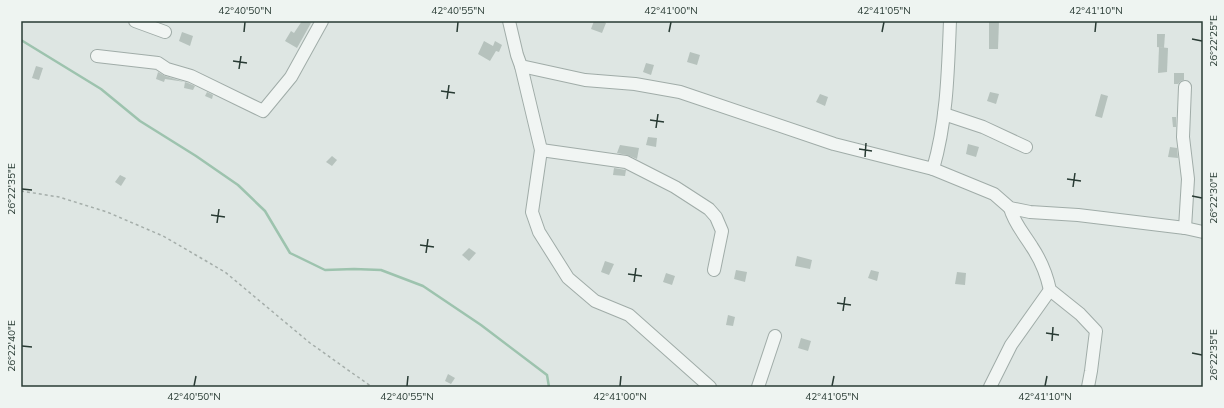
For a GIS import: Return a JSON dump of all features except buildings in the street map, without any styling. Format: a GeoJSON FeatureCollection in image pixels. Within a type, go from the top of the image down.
{"type":"FeatureCollection","features":[{"type":"Feature","properties":{"kind":"street"},"geometry":{"type":"LineString","coordinates":[[135,21],[165,32]]}},
{"type":"Feature","properties":{"kind":"street"},"geometry":{"type":"LineString","coordinates":[[97,56],[158,63],[167,69],[191,76],[263,111],[291,78],[322,21]]}},
{"type":"Feature","properties":{"kind":"street"},"geometry":{"type":"LineString","coordinates":[[509,21],[541,150],[532,212],[539,232],[568,278],[595,302],[629,315],[710,387]]}},
{"type":"Feature","properties":{"kind":"street"},"geometry":{"type":"LineString","coordinates":[[934,169],[944,114],[948,72],[950,21]]}},
{"type":"Feature","properties":{"kind":"street"},"geometry":{"type":"LineString","coordinates":[[521,66],[585,80],[635,84],[680,92],[834,144],[934,169],[994,194],[1010,208],[1030,212],[1078,215],[1185,228],[1203,232]]}},
{"type":"Feature","properties":{"kind":"street"},"geometry":{"type":"LineString","coordinates":[[1185,87],[1182,137],[1188,179],[1185,228]]}},
{"type":"Feature","properties":{"kind":"street"},"geometry":{"type":"LineString","coordinates":[[944,114],[983,127],[1026,147]]}},
{"type":"Feature","properties":{"kind":"street"},"geometry":{"type":"LineString","coordinates":[[541,150],[626,162],[675,187],[709,209],[716,218],[722,231],[714,270]]}},
{"type":"Feature","properties":{"kind":"street"},"geometry":{"type":"LineString","coordinates":[[1010,208],[1012,216],[1033,248],[1048,281],[1050,290],[1080,314],[1096,331],[1088,387]]}},
{"type":"Feature","properties":{"kind":"street"},"geometry":{"type":"LineString","coordinates":[[990,387],[1011,345],[1050,290]]}},
{"type":"Feature","properties":{"kind":"street"},"geometry":{"type":"LineString","coordinates":[[758,387],[775,336]]}},
{"type":"Feature","properties":{"kind":"path"},"geometry":{"type":"LineString","coordinates":[[21,191],[59,197],[107,212],[163,236],[225,272],[310,343],[372,387]]}},
{"type":"Feature","properties":{"kind":"waterway"},"geometry":{"type":"LineString","coordinates":[[21,40],[101,89],[140,121],[196,156],[238,185],[265,211],[290,253],[325,270],[381,270],[423,286],[481,325],[547,375],[549,387]]}}]}
